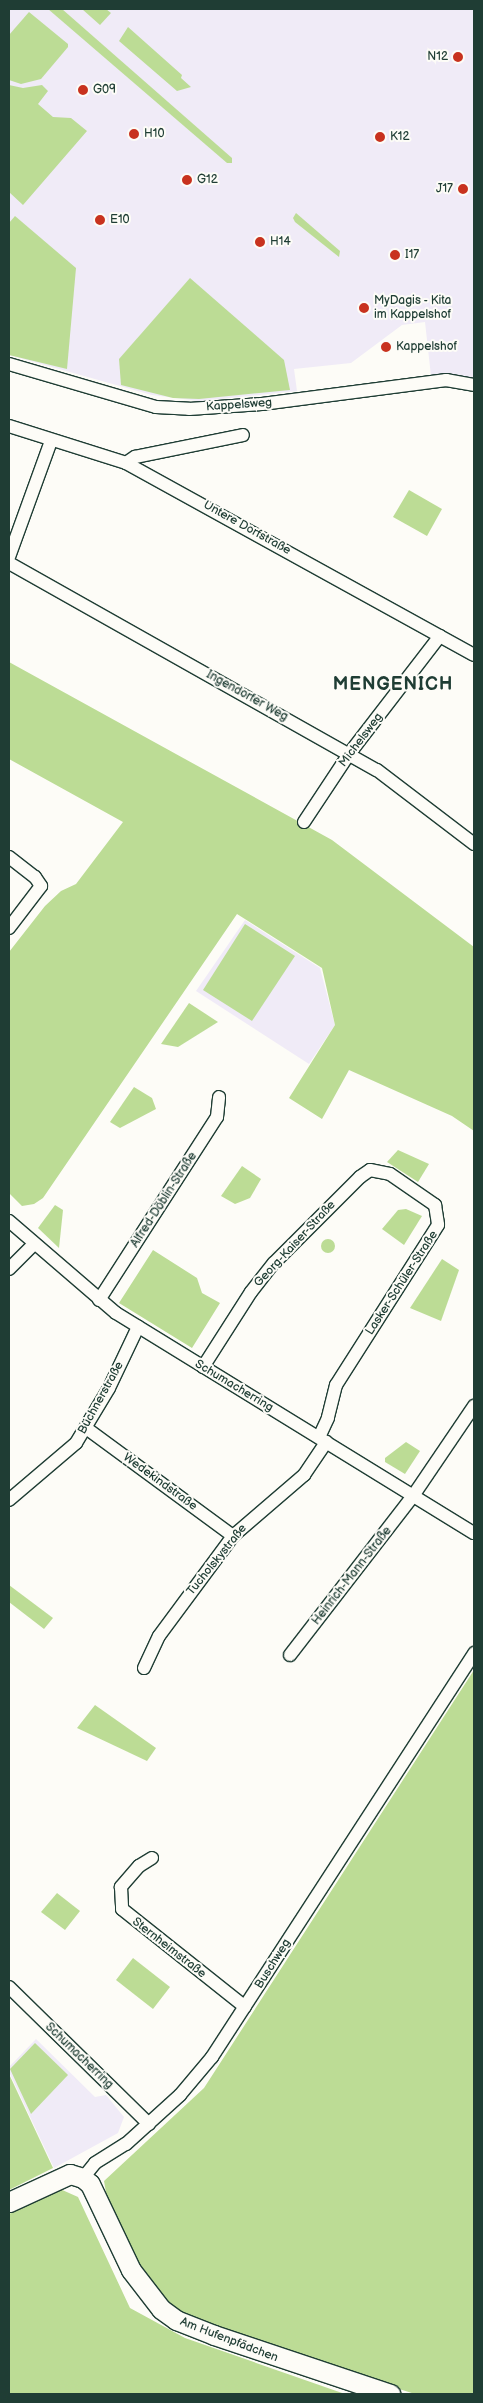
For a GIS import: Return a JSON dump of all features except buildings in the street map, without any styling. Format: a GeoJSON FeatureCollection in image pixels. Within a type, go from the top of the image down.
{"type":"FeatureCollection","features":[{"type":"Feature","properties":{"kind":"street","name":"Kappelsweg"},"geometry":{"type":"LineString","coordinates":[[9,364],[156,407],[189,409],[262,404],[446,380],[474,385]]}},
{"type":"Feature","properties":{"kind":"street","name":"Untere Dorfstraße"},"geometry":{"type":"LineString","coordinates":[[9,426],[52,441],[126,462],[474,656]]}},
{"type":"Feature","properties":{"kind":"street"},"geometry":{"type":"LineString","coordinates":[[126,462],[135,457],[243,435]]}},
{"type":"Feature","properties":{"kind":"street"},"geometry":{"type":"LineString","coordinates":[[9,557],[52,441]]}},
{"type":"Feature","properties":{"kind":"street","name":"Ingendorfer Weg"},"geometry":{"type":"LineString","coordinates":[[9,563],[377,770],[474,844]]}},
{"type":"Feature","properties":{"kind":"street","name":"Michelsweg"},"geometry":{"type":"LineString","coordinates":[[304,822],[349,754],[440,636]]}},
{"type":"Feature","properties":{"kind":"street"},"geometry":{"type":"LineString","coordinates":[[9,857],[35,877],[41,886],[9,928]]}},
{"type":"Feature","properties":{"kind":"street","name":"Alfred-Döblin-Straße"},"geometry":{"type":"LineString","coordinates":[[99,1300],[217,1117],[218,1097]]}},
{"type":"Feature","properties":{"kind":"street","name":"Lasker-Schüler-Straße"},"geometry":{"type":"LineString","coordinates":[[323,1440],[336,1385],[438,1225],[435,1205],[390,1174],[370,1170],[360,1177]]}},
{"type":"Feature","properties":{"kind":"street","name":"Georg-Kaiser-Straße"},"geometry":{"type":"LineString","coordinates":[[203,1367],[251,1292],[360,1177]]}},
{"type":"Feature","properties":{"kind":"street","name":"Schumacherring"},"geometry":{"type":"LineString","coordinates":[[9,1221],[99,1300],[138,1327],[474,1533]]}},
{"type":"Feature","properties":{"kind":"street"},"geometry":{"type":"LineString","coordinates":[[9,1269],[34,1244]]}},
{"type":"Feature","properties":{"kind":"street","name":"Büchnerstraße"},"geometry":{"type":"LineString","coordinates":[[9,1500],[59,1461],[86,1428],[138,1327]]}},
{"type":"Feature","properties":{"kind":"street","name":"Heinrich-Mann-Straße"},"geometry":{"type":"LineString","coordinates":[[290,1655],[413,1496],[474,1406]]}},
{"type":"Feature","properties":{"kind":"street","name":"Wedekindstraße"},"geometry":{"type":"LineString","coordinates":[[86,1428],[233,1536]]}},
{"type":"Feature","properties":{"kind":"street","name":"Tucholskystraße"},"geometry":{"type":"LineString","coordinates":[[144,1668],[159,1636],[233,1536],[304,1474],[323,1440]]}},
{"type":"Feature","properties":{"kind":"street","name":"Buschweg"},"geometry":{"type":"LineString","coordinates":[[83,2178],[95,2163],[149,2124],[197,2078],[474,1653]]}},
{"type":"Feature","properties":{"kind":"street","name":"Sternheimstraße"},"geometry":{"type":"LineString","coordinates":[[152,1858],[139,1866],[121,1887],[122,1910],[245,2007]]}},
{"type":"Feature","properties":{"kind":"street","name":"Schumacherring"},"geometry":{"type":"LineString","coordinates":[[9,1987],[149,2124]]}},
{"type":"Feature","properties":{"kind":"street"},"geometry":{"type":"LineString","coordinates":[[9,2202],[63,2176],[70,2174],[83,2178]]}},
{"type":"Feature","properties":{"kind":"street","name":"Am Hufenpfädchen"},"geometry":{"type":"LineString","coordinates":[[83,2178],[90,2184],[131,2270],[160,2309],[176,2320],[214,2335],[390,2394]]}},
{"type":"Feature","properties":{"kind":"shaded area"},"geometry":{"type":"Polygon","coordinates":[[[9,9],[474,9],[474,379],[431,376],[425,322],[402,325],[351,363],[294,369],[297,391],[199,401],[152,395],[9,355],[9,9]]]}},
{"type":"Feature","properties":{"kind":"shaded area"},"geometry":{"type":"Polygon","coordinates":[[[245,920],[320,968],[335,1025],[309,1064],[196,991],[245,920]]]}},
{"type":"Feature","properties":{"kind":"shaded area"},"geometry":{"type":"Polygon","coordinates":[[[36,2039],[95,2097],[106,2095],[124,2117],[118,2133],[54,2168],[9,2072],[9,2067],[36,2039]]]}},
{"type":"Feature","properties":{"kind":"green space"},"geometry":{"type":"Polygon","coordinates":[[[48,9],[62,9],[232,158],[232,163],[227,163],[48,9]]]}},
{"type":"Feature","properties":{"kind":"green space"},"geometry":{"type":"Polygon","coordinates":[[[82,9],[106,9],[111,13],[100,25],[82,9]]]}},
{"type":"Feature","properties":{"kind":"green space"},"geometry":{"type":"Polygon","coordinates":[[[29,12],[68,44],[68,47],[41,79],[21,84],[9,80],[9,35],[29,12]]]}},
{"type":"Feature","properties":{"kind":"green space"},"geometry":{"type":"Polygon","coordinates":[[[128,27],[182,75],[181,78],[191,87],[177,91],[119,41],[128,27]]]}},
{"type":"Feature","properties":{"kind":"green space"},"geometry":{"type":"Polygon","coordinates":[[[9,85],[23,88],[42,85],[48,91],[38,104],[53,117],[71,118],[87,131],[23,205],[9,192],[9,85]]]}},
{"type":"Feature","properties":{"kind":"green space"},"geometry":{"type":"Polygon","coordinates":[[[296,213],[340,251],[339,257],[295,222],[293,218],[296,213]]]}},
{"type":"Feature","properties":{"kind":"green space"},"geometry":{"type":"Polygon","coordinates":[[[15,216],[76,268],[67,369],[9,355],[9,223],[15,216]]]}},
{"type":"Feature","properties":{"kind":"green space"},"geometry":{"type":"Polygon","coordinates":[[[190,278],[284,360],[290,390],[199,399],[173,398],[121,385],[119,359],[190,278]]]}},
{"type":"Feature","properties":{"kind":"green space"},"geometry":{"type":"Polygon","coordinates":[[[409,490],[442,509],[427,536],[393,517],[409,490]]]}},
{"type":"Feature","properties":{"kind":"green space"},"geometry":{"type":"Polygon","coordinates":[[[9,662],[332,840],[474,947],[474,1131],[452,1116],[349,1070],[322,1119],[289,1098],[335,1025],[322,968],[237,914],[43,1198],[34,1204],[22,1206],[9,1193],[9,952],[45,906],[61,891],[76,884],[123,822],[9,759],[9,662]]]}},
{"type":"Feature","properties":{"kind":"green space"},"geometry":{"type":"Polygon","coordinates":[[[245,924],[295,956],[252,1021],[203,990],[245,924]]]}},
{"type":"Feature","properties":{"kind":"green space"},"geometry":{"type":"Polygon","coordinates":[[[189,1003],[218,1022],[178,1047],[161,1044],[189,1003]]]}},
{"type":"Feature","properties":{"kind":"green space"},"geometry":{"type":"Polygon","coordinates":[[[134,1087],[152,1098],[156,1109],[120,1128],[110,1122],[134,1087]]]}},
{"type":"Feature","properties":{"kind":"green space"},"geometry":{"type":"Polygon","coordinates":[[[398,1150],[429,1164],[418,1182],[387,1162],[398,1150]]]}},
{"type":"Feature","properties":{"kind":"green space"},"geometry":{"type":"Polygon","coordinates":[[[242,1166],[261,1179],[250,1198],[235,1204],[221,1196],[242,1166]]]}},
{"type":"Feature","properties":{"kind":"green space"},"geometry":{"type":"Polygon","coordinates":[[[55,1205],[63,1210],[59,1248],[38,1228],[55,1205]]]}},
{"type":"Feature","properties":{"kind":"green space"},"geometry":{"type":"Polygon","coordinates":[[[406,1209],[422,1216],[404,1245],[382,1229],[398,1210],[406,1209]]]}},
{"type":"Feature","properties":{"kind":"green space"},"geometry":{"type":"Polygon","coordinates":[[[328,1239],[333,1241],[335,1246],[333,1251],[328,1253],[323,1251],[321,1246],[323,1241],[328,1239]]]}},
{"type":"Feature","properties":{"kind":"green space"},"geometry":{"type":"Polygon","coordinates":[[[153,1250],[197,1278],[202,1293],[220,1303],[192,1348],[119,1303],[153,1250]]]}},
{"type":"Feature","properties":{"kind":"green space"},"geometry":{"type":"Polygon","coordinates":[[[442,1259],[459,1270],[441,1321],[410,1308],[442,1259]]]}},
{"type":"Feature","properties":{"kind":"green space"},"geometry":{"type":"Polygon","coordinates":[[[406,1442],[420,1451],[405,1474],[385,1462],[385,1458],[406,1442]]]}},
{"type":"Feature","properties":{"kind":"green space"},"geometry":{"type":"Polygon","coordinates":[[[9,1585],[53,1618],[44,1629],[9,1602],[9,1585]]]}},
{"type":"Feature","properties":{"kind":"green space"},"geometry":{"type":"Polygon","coordinates":[[[474,1670],[474,2394],[415,2394],[238,2338],[171,2308],[133,2260],[108,2204],[104,2181],[204,2088],[474,1670]]]}},
{"type":"Feature","properties":{"kind":"green space"},"geometry":{"type":"Polygon","coordinates":[[[95,1705],[156,1748],[147,1761],[77,1728],[95,1705]]]}},
{"type":"Feature","properties":{"kind":"green space"},"geometry":{"type":"Polygon","coordinates":[[[57,1893],[80,1911],[65,1930],[41,1912],[57,1893]]]}},
{"type":"Feature","properties":{"kind":"green space"},"geometry":{"type":"Polygon","coordinates":[[[133,1958],[170,1987],[153,2009],[116,1980],[133,1958]]]}},
{"type":"Feature","properties":{"kind":"green space"},"geometry":{"type":"Polygon","coordinates":[[[35,2043],[68,2075],[31,2114],[10,2069],[35,2043]]]}},
{"type":"Feature","properties":{"kind":"green space"},"geometry":{"type":"Polygon","coordinates":[[[9,2074],[53,2168],[9,2190],[9,2074]]]}},
{"type":"Feature","properties":{"kind":"green space"},"geometry":{"type":"Polygon","coordinates":[[[60,2189],[78,2197],[130,2308],[185,2338],[345,2394],[9,2394],[9,2214],[60,2189]]]}},
{"type":"Feature","properties":{"kind":"place","name":"N12"},"geometry":{"type":"Point","coordinates":[458,57]}},
{"type":"Feature","properties":{"kind":"place","name":"G09"},"geometry":{"type":"Point","coordinates":[83,90]}},
{"type":"Feature","properties":{"kind":"place","name":"H10"},"geometry":{"type":"Point","coordinates":[134,134]}},
{"type":"Feature","properties":{"kind":"place","name":"K12"},"geometry":{"type":"Point","coordinates":[380,137]}},
{"type":"Feature","properties":{"kind":"place","name":"G12"},"geometry":{"type":"Point","coordinates":[187,180]}},
{"type":"Feature","properties":{"kind":"place","name":"J17"},"geometry":{"type":"Point","coordinates":[463,189]}},
{"type":"Feature","properties":{"kind":"place","name":"E10"},"geometry":{"type":"Point","coordinates":[100,220]}},
{"type":"Feature","properties":{"kind":"place","name":"H14"},"geometry":{"type":"Point","coordinates":[260,242]}},
{"type":"Feature","properties":{"kind":"place","name":"I17"},"geometry":{"type":"Point","coordinates":[395,255]}},
{"type":"Feature","properties":{"kind":"place","name":"MyDagis - Kita im Kappelshof"},"geometry":{"type":"Point","coordinates":[364,308]}},
{"type":"Feature","properties":{"kind":"place","name":"Kappelshof"},"geometry":{"type":"Point","coordinates":[386,347]}},
{"type":"Feature","properties":{"kind":"district","name":"MENGENICH"},"geometry":{"type":"Point","coordinates":[393,685]}}]}
